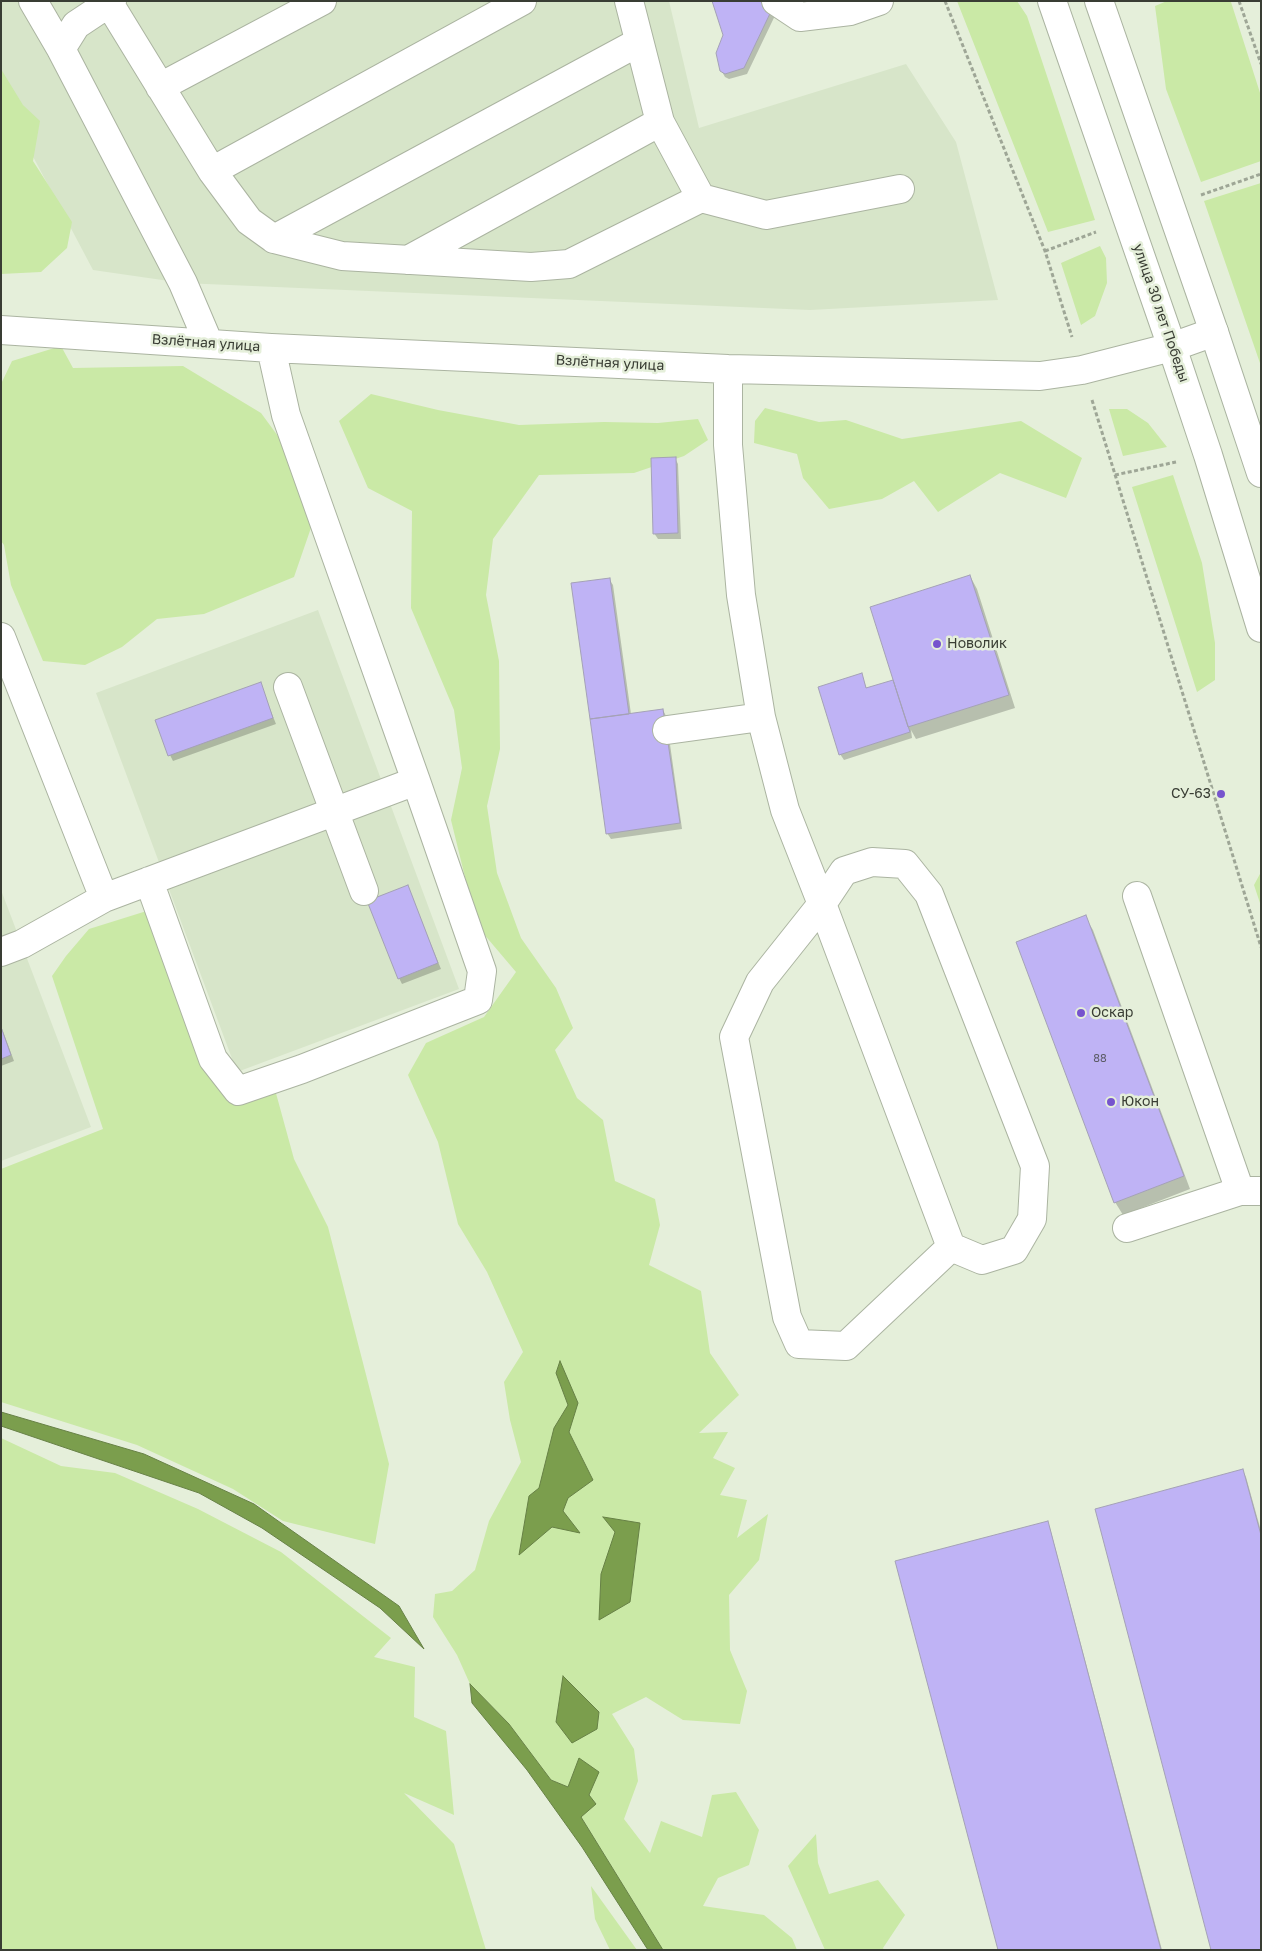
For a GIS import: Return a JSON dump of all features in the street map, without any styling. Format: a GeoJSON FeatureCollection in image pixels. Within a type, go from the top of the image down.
{"type":"FeatureCollection","features":[{"type":"Feature","properties":{"kind":"street"},"geometry":{"type":"LineString","coordinates":[[33,1],[61,49],[184,283],[208,344]]}},
{"type":"Feature","properties":{"kind":"street"},"geometry":{"type":"LineString","coordinates":[[160,87],[322,1]]}},
{"type":"Feature","properties":{"kind":"street"},"geometry":{"type":"LineString","coordinates":[[212,171],[522,1]]}},
{"type":"Feature","properties":{"kind":"street"},"geometry":{"type":"LineString","coordinates":[[629,1],[660,122],[701,198]]}},
{"type":"Feature","properties":{"kind":"street"},"geometry":{"type":"LineString","coordinates":[[776,1],[800,17],[850,11],[879,1]]}},
{"type":"Feature","properties":{"kind":"street","name":"улица 30 лет Победы"},"geometry":{"type":"LineString","coordinates":[[1052,1],[1172,346],[1208,455],[1261,628]]}},
{"type":"Feature","properties":{"kind":"street"},"geometry":{"type":"LineString","coordinates":[[1099,1],[1261,473]]}},
{"type":"Feature","properties":{"kind":"street"},"geometry":{"type":"LineString","coordinates":[[61,49],[76,25],[111,2],[160,87],[212,171],[248,221],[274,239],[342,256],[531,267],[569,264],[701,198],[766,215],[900,189]]}},
{"type":"Feature","properties":{"kind":"street"},"geometry":{"type":"LineString","coordinates":[[274,239],[638,42]]}},
{"type":"Feature","properties":{"kind":"street"},"geometry":{"type":"LineString","coordinates":[[408,260],[660,122]]}},
{"type":"Feature","properties":{"kind":"street","name":"Взлётная улица"},"geometry":{"type":"LineString","coordinates":[[1,330],[271,348],[728,368],[1040,376],[1082,370],[1172,346],[1214,332]]}},
{"type":"Feature","properties":{"kind":"street"},"geometry":{"type":"LineString","coordinates":[[149,881],[212,1059],[238,1091],[302,1069],[478,1000],[482,971],[286,415],[271,348]]}},
{"type":"Feature","properties":{"kind":"street"},"geometry":{"type":"LineString","coordinates":[[728,368],[728,445],[741,595],[761,716],[785,810],[822,904],[951,1247],[982,1260],[1014,1250],[1032,1219],[1035,1166],[930,894],[905,864],[872,862],[844,871],[822,904],[760,982],[734,1037],[787,1317],[799,1344],[846,1346],[951,1247]]}},
{"type":"Feature","properties":{"kind":"street"},"geometry":{"type":"LineString","coordinates":[[1,637],[104,898]]}},
{"type":"Feature","properties":{"kind":"street"},"geometry":{"type":"LineString","coordinates":[[288,687],[364,891]]}},
{"type":"Feature","properties":{"kind":"street"},"geometry":{"type":"LineString","coordinates":[[666,730],[761,716]]}},
{"type":"Feature","properties":{"kind":"street"},"geometry":{"type":"LineString","coordinates":[[1,952],[22,944],[104,898],[416,781]]}},
{"type":"Feature","properties":{"kind":"street"},"geometry":{"type":"LineString","coordinates":[[1127,1228],[1250,1191],[1137,896]]}},
{"type":"Feature","properties":{"kind":"path"},"geometry":{"type":"LineString","coordinates":[[945,1],[1045,251],[1261,946]]}},
{"type":"Feature","properties":{"kind":"path"},"geometry":{"type":"LineString","coordinates":[[1239,1],[1261,64]]}},
{"type":"Feature","properties":{"kind":"shaded area"},"geometry":{"type":"Polygon","coordinates":[[[1,1],[669,1],[699,128],[906,64],[956,142],[998,300],[810,310],[183,283],[93,270],[1,96],[1,1]]]}},
{"type":"Feature","properties":{"kind":"shaded area"},"geometry":{"type":"Polygon","coordinates":[[[957,1],[1017,1],[1027,16],[1095,220],[1048,232],[957,1]]]}},
{"type":"Feature","properties":{"kind":"shaded area"},"geometry":{"type":"Polygon","coordinates":[[[1167,1],[1231,2],[1261,96],[1261,161],[1201,182],[1166,89],[1155,6],[1167,1]]]}},
{"type":"Feature","properties":{"kind":"shaded area"},"geometry":{"type":"Polygon","coordinates":[[[1,69],[23,105],[40,121],[33,161],[72,222],[67,248],[41,272],[1,274],[1,69]]]}},
{"type":"Feature","properties":{"kind":"shaded area"},"geometry":{"type":"Polygon","coordinates":[[[1261,183],[1261,366],[1204,201],[1261,183]]]}},
{"type":"Feature","properties":{"kind":"shaded area"},"geometry":{"type":"Polygon","coordinates":[[[1100,246],[1106,258],[1107,283],[1095,316],[1081,325],[1061,263],[1100,246]]]}},
{"type":"Feature","properties":{"kind":"shaded area"},"geometry":{"type":"Polygon","coordinates":[[[61,346],[73,368],[183,366],[261,413],[297,462],[313,522],[294,577],[204,614],[157,619],[122,647],[85,665],[43,661],[11,585],[4,545],[1,541],[1,384],[12,361],[61,346]]]}},
{"type":"Feature","properties":{"kind":"shaded area"},"geometry":{"type":"Polygon","coordinates":[[[371,394],[438,410],[519,425],[604,422],[658,423],[698,419],[708,440],[684,456],[634,473],[539,475],[493,539],[486,595],[499,661],[500,749],[487,806],[497,873],[521,938],[556,988],[573,1028],[555,1050],[577,1098],[603,1120],[615,1181],[655,1199],[660,1225],[649,1265],[701,1291],[710,1353],[739,1395],[699,1433],[728,1432],[713,1458],[735,1468],[720,1495],[747,1500],[737,1538],[768,1514],[759,1560],[729,1595],[730,1650],[747,1691],[740,1724],[683,1720],[646,1697],[612,1714],[634,1749],[638,1781],[624,1819],[650,1853],[661,1821],[702,1837],[712,1795],[736,1792],[759,1830],[749,1865],[718,1878],[703,1906],[764,1915],[792,1938],[797,1950],[663,1950],[581,1817],[568,1787],[551,1780],[509,1724],[470,1684],[457,1655],[433,1617],[435,1594],[452,1591],[475,1570],[489,1521],[521,1462],[510,1420],[504,1382],[523,1352],[487,1272],[458,1224],[438,1142],[408,1075],[426,1043],[484,1017],[516,972],[477,926],[451,820],[462,768],[454,710],[411,608],[412,511],[368,488],[339,421],[371,394]]]}},
{"type":"Feature","properties":{"kind":"shaded area"},"geometry":{"type":"Polygon","coordinates":[[[765,408],[819,422],[846,420],[902,439],[1021,421],[1082,458],[1066,498],[1000,473],[938,512],[914,481],[882,499],[829,509],[803,478],[797,454],[754,443],[755,421],[765,408]]]}},
{"type":"Feature","properties":{"kind":"shaded area"},"geometry":{"type":"Polygon","coordinates":[[[1109,409],[1127,409],[1148,423],[1167,447],[1123,456],[1109,409]]]}},
{"type":"Feature","properties":{"kind":"shaded area"},"geometry":{"type":"Polygon","coordinates":[[[1173,475],[1202,563],[1215,643],[1215,680],[1197,692],[1132,487],[1173,475]]]}},
{"type":"Feature","properties":{"kind":"shaded area"},"geometry":{"type":"Polygon","coordinates":[[[318,610],[459,989],[237,1072],[96,693],[318,610]]]}},
{"type":"Feature","properties":{"kind":"shaded area"},"geometry":{"type":"Polygon","coordinates":[[[1261,872],[1261,906],[1254,885],[1261,872]]]}},
{"type":"Feature","properties":{"kind":"shaded area"},"geometry":{"type":"Polygon","coordinates":[[[1,890],[91,1127],[1,1161],[1,890]]]}},
{"type":"Feature","properties":{"kind":"shaded area"},"geometry":{"type":"Polygon","coordinates":[[[153,909],[225,1092],[274,1086],[294,1159],[328,1227],[389,1464],[375,1544],[283,1521],[233,1489],[137,1445],[1,1402],[1,1169],[103,1129],[52,976],[89,929],[153,909]]]}},
{"type":"Feature","properties":{"kind":"shaded area"},"geometry":{"type":"Polygon","coordinates":[[[560,1361],[578,1403],[569,1432],[593,1480],[568,1498],[563,1511],[580,1533],[552,1527],[519,1555],[529,1496],[539,1488],[554,1428],[568,1405],[556,1373],[560,1361]]]}},
{"type":"Feature","properties":{"kind":"shaded area"},"geometry":{"type":"Polygon","coordinates":[[[1,1412],[144,1454],[254,1504],[399,1606],[424,1649],[380,1608],[262,1528],[199,1493],[1,1426],[1,1412]]]}},
{"type":"Feature","properties":{"kind":"shaded area"},"geometry":{"type":"Polygon","coordinates":[[[1,1438],[61,1466],[115,1473],[198,1509],[281,1552],[391,1638],[374,1657],[415,1667],[414,1717],[446,1731],[454,1815],[404,1793],[454,1844],[486,1950],[1,1950],[1,1438]]]}},
{"type":"Feature","properties":{"kind":"shaded area"},"geometry":{"type":"Polygon","coordinates":[[[603,1517],[640,1523],[630,1602],[599,1620],[601,1574],[615,1532],[603,1517]]]}},
{"type":"Feature","properties":{"kind":"shaded area"},"geometry":{"type":"Polygon","coordinates":[[[563,1676],[599,1712],[597,1729],[572,1743],[556,1722],[563,1676]]]}},
{"type":"Feature","properties":{"kind":"shaded area"},"geometry":{"type":"Polygon","coordinates":[[[470,1684],[509,1724],[551,1780],[568,1787],[579,1758],[599,1772],[589,1795],[596,1804],[581,1817],[663,1950],[648,1950],[582,1847],[527,1770],[472,1703],[470,1684]]]}},
{"type":"Feature","properties":{"kind":"shaded area"},"geometry":{"type":"Polygon","coordinates":[[[816,1834],[818,1863],[829,1894],[878,1880],[905,1915],[883,1948],[884,1950],[825,1950],[788,1866],[816,1834]]]}},
{"type":"Feature","properties":{"kind":"shaded area"},"geometry":{"type":"Polygon","coordinates":[[[591,1886],[637,1950],[610,1950],[595,1919],[591,1886]]]}},
{"type":"Feature","properties":{"kind":"building"},"geometry":{"type":"Polygon","coordinates":[[[712,1],[776,1],[744,68],[725,74],[720,71],[716,53],[723,35],[712,1]]]}},
{"type":"Feature","properties":{"kind":"building"},"geometry":{"type":"Polygon","coordinates":[[[676,457],[678,533],[653,534],[651,458],[676,457]]]}},
{"type":"Feature","properties":{"kind":"building","name":"Новолик"},"geometry":{"type":"Polygon","coordinates":[[[970,575],[1009,695],[908,727],[870,607],[970,575]]]}},
{"type":"Feature","properties":{"kind":"building"},"geometry":{"type":"Polygon","coordinates":[[[610,578],[629,714],[590,719],[571,583],[610,578]]]}},
{"type":"Feature","properties":{"kind":"building"},"geometry":{"type":"Polygon","coordinates":[[[862,673],[866,688],[893,680],[910,732],[839,755],[818,687],[862,673]]]}},
{"type":"Feature","properties":{"kind":"building"},"geometry":{"type":"Polygon","coordinates":[[[261,682],[273,718],[168,756],[155,720],[261,682]]]}},
{"type":"Feature","properties":{"kind":"building"},"geometry":{"type":"Polygon","coordinates":[[[663,709],[680,823],[606,834],[590,719],[663,709]]]}},
{"type":"Feature","properties":{"kind":"building"},"geometry":{"type":"Polygon","coordinates":[[[408,885],[438,963],[398,979],[367,901],[408,885]]]}},
{"type":"Feature","properties":{"kind":"building"},"geometry":{"type":"Polygon","coordinates":[[[1086,915],[1184,1176],[1114,1203],[1016,942],[1086,915]]]}},
{"type":"Feature","properties":{"kind":"building"},"geometry":{"type":"Polygon","coordinates":[[[1,1027],[11,1055],[1,1059],[1,1027]]]}},
{"type":"Feature","properties":{"kind":"building"},"geometry":{"type":"Polygon","coordinates":[[[1243,1469],[1261,1535],[1261,1950],[1211,1950],[1095,1509],[1243,1469]]]}},
{"type":"Feature","properties":{"kind":"building"},"geometry":{"type":"Polygon","coordinates":[[[1048,1521],[1161,1950],[998,1950],[895,1561],[1048,1521]]]}},
{"type":"Feature","properties":{"kind":"place","name":"Новолик"},"geometry":{"type":"Point","coordinates":[937,644]}},
{"type":"Feature","properties":{"kind":"place","name":"СУ-63"},"geometry":{"type":"Point","coordinates":[1221,794]}},
{"type":"Feature","properties":{"kind":"place","name":"Оскар"},"geometry":{"type":"Point","coordinates":[1081,1013]}},
{"type":"Feature","properties":{"kind":"place","name":"Юкон"},"geometry":{"type":"Point","coordinates":[1111,1102]}}]}
